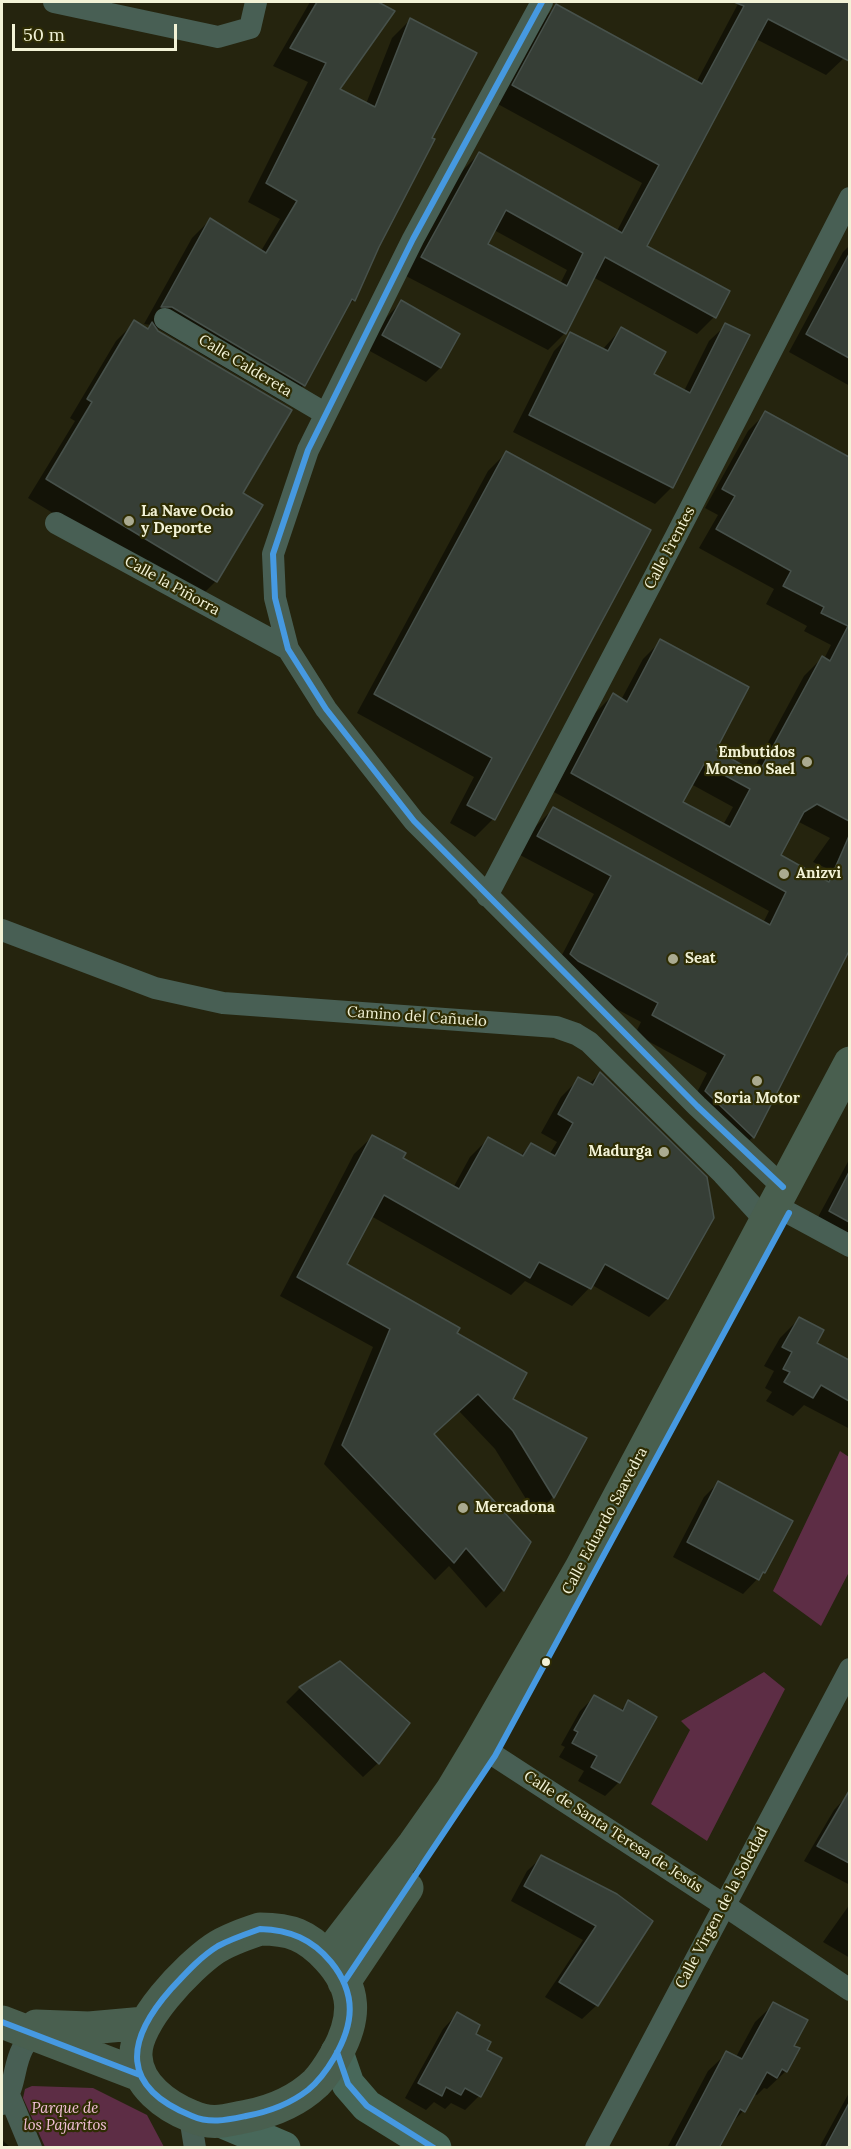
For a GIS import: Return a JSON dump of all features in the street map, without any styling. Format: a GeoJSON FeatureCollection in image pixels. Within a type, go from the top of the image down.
{"type":"FeatureCollection","features":[{"type":"Feature","properties":{"kind":"main road","name":"Calle Eduardo Saavedra"},"geometry":{"type":"LineString","coordinates":[[335,1970],[377,1895],[418,1855],[495,1756],[779,1207],[849,1063]]}},
{"type":"Feature","properties":{"kind":"main road","name":"Calle Eduardo Saavedra"},"geometry":{"type":"LineString","coordinates":[[418,1855],[452,1790],[575,1578],[779,1207],[849,1100]]}},
{"type":"Feature","properties":{"kind":"main road"},"geometry":{"type":"LineString","coordinates":[[2,2022],[39,2031],[140,2075],[158,2096],[203,2131],[269,2111],[292,2100],[316,2083],[329,2067],[348,2033],[351,2020],[350,1997],[335,1970],[318,1947],[287,1930],[260,1929],[245,1934],[216,1948],[188,1971],[145,2023],[135,2054],[140,2075]]}},
{"type":"Feature","properties":{"kind":"main road"},"geometry":{"type":"LineString","coordinates":[[39,2031],[145,2023]]}},
{"type":"Feature","properties":{"kind":"street"},"geometry":{"type":"LineString","coordinates":[[54,2],[218,37],[250,28],[256,2]]}},
{"type":"Feature","properties":{"kind":"street"},"geometry":{"type":"LineString","coordinates":[[542,2],[413,239],[308,450],[273,554],[275,598],[288,649],[327,709],[414,821],[697,1106],[779,1207],[849,1246]]}},
{"type":"Feature","properties":{"kind":"street","name":"Calle Frentes"},"geometry":{"type":"LineString","coordinates":[[486,896],[675,538],[849,198]]}},
{"type":"Feature","properties":{"kind":"street","name":"Calle Caldereta"},"geometry":{"type":"LineString","coordinates":[[165,319],[326,414]]}},
{"type":"Feature","properties":{"kind":"street","name":"Calle la Piñorra"},"geometry":{"type":"LineString","coordinates":[[56,523],[288,649]]}},
{"type":"Feature","properties":{"kind":"street","name":"Camino del Cañuelo"},"geometry":{"type":"LineString","coordinates":[[2,930],[155,988],[223,1003],[556,1027],[576,1034],[589,1042],[723,1174],[779,1207]]}},
{"type":"Feature","properties":{"kind":"street","name":"Calle Virgen de la Soledad"},"geometry":{"type":"LineString","coordinates":[[596,2148],[849,1669]]}},
{"type":"Feature","properties":{"kind":"street","name":"Calle de Santa Teresa de Jesús"},"geometry":{"type":"LineString","coordinates":[[495,1756],[724,1905],[849,1990]]}},
{"type":"Feature","properties":{"kind":"street"},"geometry":{"type":"LineString","coordinates":[[31,2148],[5,2100],[18,2057],[39,2031]]}},
{"type":"Feature","properties":{"kind":"street"},"geometry":{"type":"LineString","coordinates":[[337,2052],[348,2084],[367,2106],[435,2148]]}},
{"type":"Feature","properties":{"kind":"street"},"geometry":{"type":"LineString","coordinates":[[203,2131],[284,2148]]}},
{"type":"Feature","properties":{"kind":"green space"},"geometry":{"type":"Polygon","coordinates":[[[840,1451],[849,1457],[849,1572],[821,1626],[773,1591],[840,1451]]]}},
{"type":"Feature","properties":{"kind":"green space"},"geometry":{"type":"Polygon","coordinates":[[[764,1672],[785,1689],[707,1841],[651,1804],[690,1730],[681,1721],[764,1672]]]}},
{"type":"Feature","properties":{"kind":"green space","name":"Parque de los Pajaritos"},"geometry":{"type":"Polygon","coordinates":[[[32,2086],[93,2088],[147,2115],[164,2147],[45,2147],[23,2098],[25,2089],[32,2086]]]}},
{"type":"Feature","properties":{"kind":"building"},"geometry":{"type":"Polygon","coordinates":[[[317,2],[378,2],[395,11],[340,89],[375,107],[410,18],[477,53],[432,138],[435,139],[379,247],[355,301],[352,299],[305,386],[172,307],[161,307],[210,218],[266,253],[297,201],[266,183],[326,63],[290,48],[317,2]]]}},
{"type":"Feature","properties":{"kind":"building"},"geometry":{"type":"Polygon","coordinates":[[[734,2],[849,2],[849,61],[768,19],[647,246],[730,291],[716,318],[605,257],[566,334],[421,257],[479,152],[622,233],[659,165],[512,85],[556,4],[702,84],[744,6],[734,2]],[[506,210],[488,244],[567,286],[583,253],[506,210]]]}},
{"type":"Feature","properties":{"kind":"building"},"geometry":{"type":"Polygon","coordinates":[[[849,254],[849,358],[806,334],[849,254]]]}},
{"type":"Feature","properties":{"kind":"building"},"geometry":{"type":"Polygon","coordinates":[[[401,300],[460,334],[441,368],[382,335],[401,300]]]}},
{"type":"Feature","properties":{"kind":"building"},"geometry":{"type":"Polygon","coordinates":[[[134,320],[148,329],[152,322],[158,331],[292,410],[243,493],[263,505],[217,582],[46,479],[92,402],[87,399],[134,320]]]}},
{"type":"Feature","properties":{"kind":"building"},"geometry":{"type":"Polygon","coordinates":[[[725,323],[750,335],[673,488],[529,415],[570,332],[608,351],[621,327],[666,352],[654,374],[690,393],[725,323]]]}},
{"type":"Feature","properties":{"kind":"building"},"geometry":{"type":"Polygon","coordinates":[[[765,411],[849,457],[849,821],[817,804],[804,812],[781,855],[829,882],[849,836],[849,951],[754,1138],[705,1091],[725,1055],[652,1015],[658,1003],[578,961],[570,954],[611,876],[537,836],[553,807],[770,925],[786,892],[571,773],[613,693],[627,702],[660,639],[749,687],[716,750],[758,774],[822,656],[830,661],[848,626],[821,613],[824,607],[783,586],[791,571],[716,529],[735,496],[722,489],[765,411]],[[704,764],[683,802],[730,827],[750,789],[704,764]]]}},
{"type":"Feature","properties":{"kind":"building"},"geometry":{"type":"Polygon","coordinates":[[[506,451],[651,530],[495,820],[467,805],[492,758],[374,694],[506,451]]]}},
{"type":"Feature","properties":{"kind":"building"},"geometry":{"type":"Polygon","coordinates":[[[600,1072],[707,1177],[714,1218],[668,1299],[605,1264],[591,1289],[539,1262],[530,1278],[384,1195],[347,1264],[460,1328],[457,1333],[527,1373],[513,1399],[587,1438],[554,1498],[513,1431],[478,1394],[434,1434],[531,1542],[504,1591],[466,1548],[454,1563],[342,1445],[390,1329],[297,1277],[372,1135],[406,1153],[403,1158],[459,1189],[488,1137],[523,1156],[531,1143],[555,1156],[573,1123],[558,1114],[578,1077],[593,1085],[600,1072]]]}},
{"type":"Feature","properties":{"kind":"building"},"geometry":{"type":"Polygon","coordinates":[[[849,1172],[849,1222],[829,1211],[849,1172]]]}},
{"type":"Feature","properties":{"kind":"building"},"geometry":{"type":"Polygon","coordinates":[[[799,1317],[824,1330],[817,1343],[849,1360],[849,1401],[821,1385],[813,1398],[784,1382],[790,1372],[783,1369],[792,1352],[782,1347],[799,1317]]]}},
{"type":"Feature","properties":{"kind":"building"},"geometry":{"type":"Polygon","coordinates":[[[718,1481],[793,1521],[759,1580],[687,1542],[718,1481]]]}},
{"type":"Feature","properties":{"kind":"building"},"geometry":{"type":"Polygon","coordinates":[[[340,1661],[410,1723],[379,1764],[299,1687],[340,1661]]]}},
{"type":"Feature","properties":{"kind":"building"},"geometry":{"type":"Polygon","coordinates":[[[594,1695],[623,1711],[628,1700],[657,1717],[620,1783],[591,1767],[597,1756],[572,1743],[578,1732],[574,1730],[594,1695]]]}},
{"type":"Feature","properties":{"kind":"building"},"geometry":{"type":"Polygon","coordinates":[[[849,1791],[849,1863],[817,1846],[849,1791]]]}},
{"type":"Feature","properties":{"kind":"building"},"geometry":{"type":"Polygon","coordinates":[[[541,1855],[617,1894],[653,1921],[598,2006],[559,1982],[596,1926],[524,1886],[541,1855]]]}},
{"type":"Feature","properties":{"kind":"building"},"geometry":{"type":"Polygon","coordinates":[[[773,2002],[808,2020],[794,2046],[800,2048],[787,2072],[782,2069],[777,2078],[767,2072],[745,2112],[740,2109],[719,2148],[675,2148],[726,2051],[742,2059],[773,2002]]]}},
{"type":"Feature","properties":{"kind":"building"},"geometry":{"type":"Polygon","coordinates":[[[457,2012],[480,2025],[476,2034],[491,2042],[487,2050],[502,2058],[481,2097],[465,2088],[461,2095],[446,2087],[442,2096],[418,2083],[457,2012]]]}},
{"type":"Feature","properties":{"kind":"building"},"geometry":{"type":"Polygon","coordinates":[[[849,2103],[849,2148],[825,2148],[849,2103]]]}},
{"type":"Feature","properties":{"kind":"transit line"},"geometry":{"type":"LineString","coordinates":[[542,2],[413,239],[308,450],[273,554],[275,598],[288,649],[326,709],[414,821],[697,1106],[783,1187]]}},
{"type":"Feature","properties":{"kind":"transit line"},"geometry":{"type":"LineString","coordinates":[[344,1982],[495,1756],[789,1213]]}},
{"type":"Feature","properties":{"kind":"transit line"},"geometry":{"type":"LineString","coordinates":[[260,1929],[281,1931],[300,1937],[316,1947],[331,1962],[349,1997],[350,2009],[346,2033],[334,2058],[316,2083],[294,2099],[271,2110],[239,2117],[205,2120],[192,2116],[169,2104],[152,2091],[142,2077],[137,2061],[138,2044],[156,2008],[193,1966],[218,1946],[260,1929]]}},
{"type":"Feature","properties":{"kind":"transit line"},"geometry":{"type":"LineString","coordinates":[[2,2022],[140,2075]]}},
{"type":"Feature","properties":{"kind":"transit line"},"geometry":{"type":"LineString","coordinates":[[337,2052],[348,2084],[367,2106],[434,2148]]}},
{"type":"Feature","properties":{"kind":"place","name":"La Nave Ocio y Deporte"},"geometry":{"type":"Point","coordinates":[129,521]}},
{"type":"Feature","properties":{"kind":"place","name":"Embutidos Moreno Sael"},"geometry":{"type":"Point","coordinates":[807,762]}},
{"type":"Feature","properties":{"kind":"place","name":"Anizvi"},"geometry":{"type":"Point","coordinates":[784,874]}},
{"type":"Feature","properties":{"kind":"place","name":"Seat"},"geometry":{"type":"Point","coordinates":[673,959]}},
{"type":"Feature","properties":{"kind":"place","name":"Soria Motor"},"geometry":{"type":"Point","coordinates":[757,1081]}},
{"type":"Feature","properties":{"kind":"place","name":"Madurga"},"geometry":{"type":"Point","coordinates":[664,1152]}},
{"type":"Feature","properties":{"kind":"place","name":"Mercadona"},"geometry":{"type":"Point","coordinates":[463,1508]}}]}
